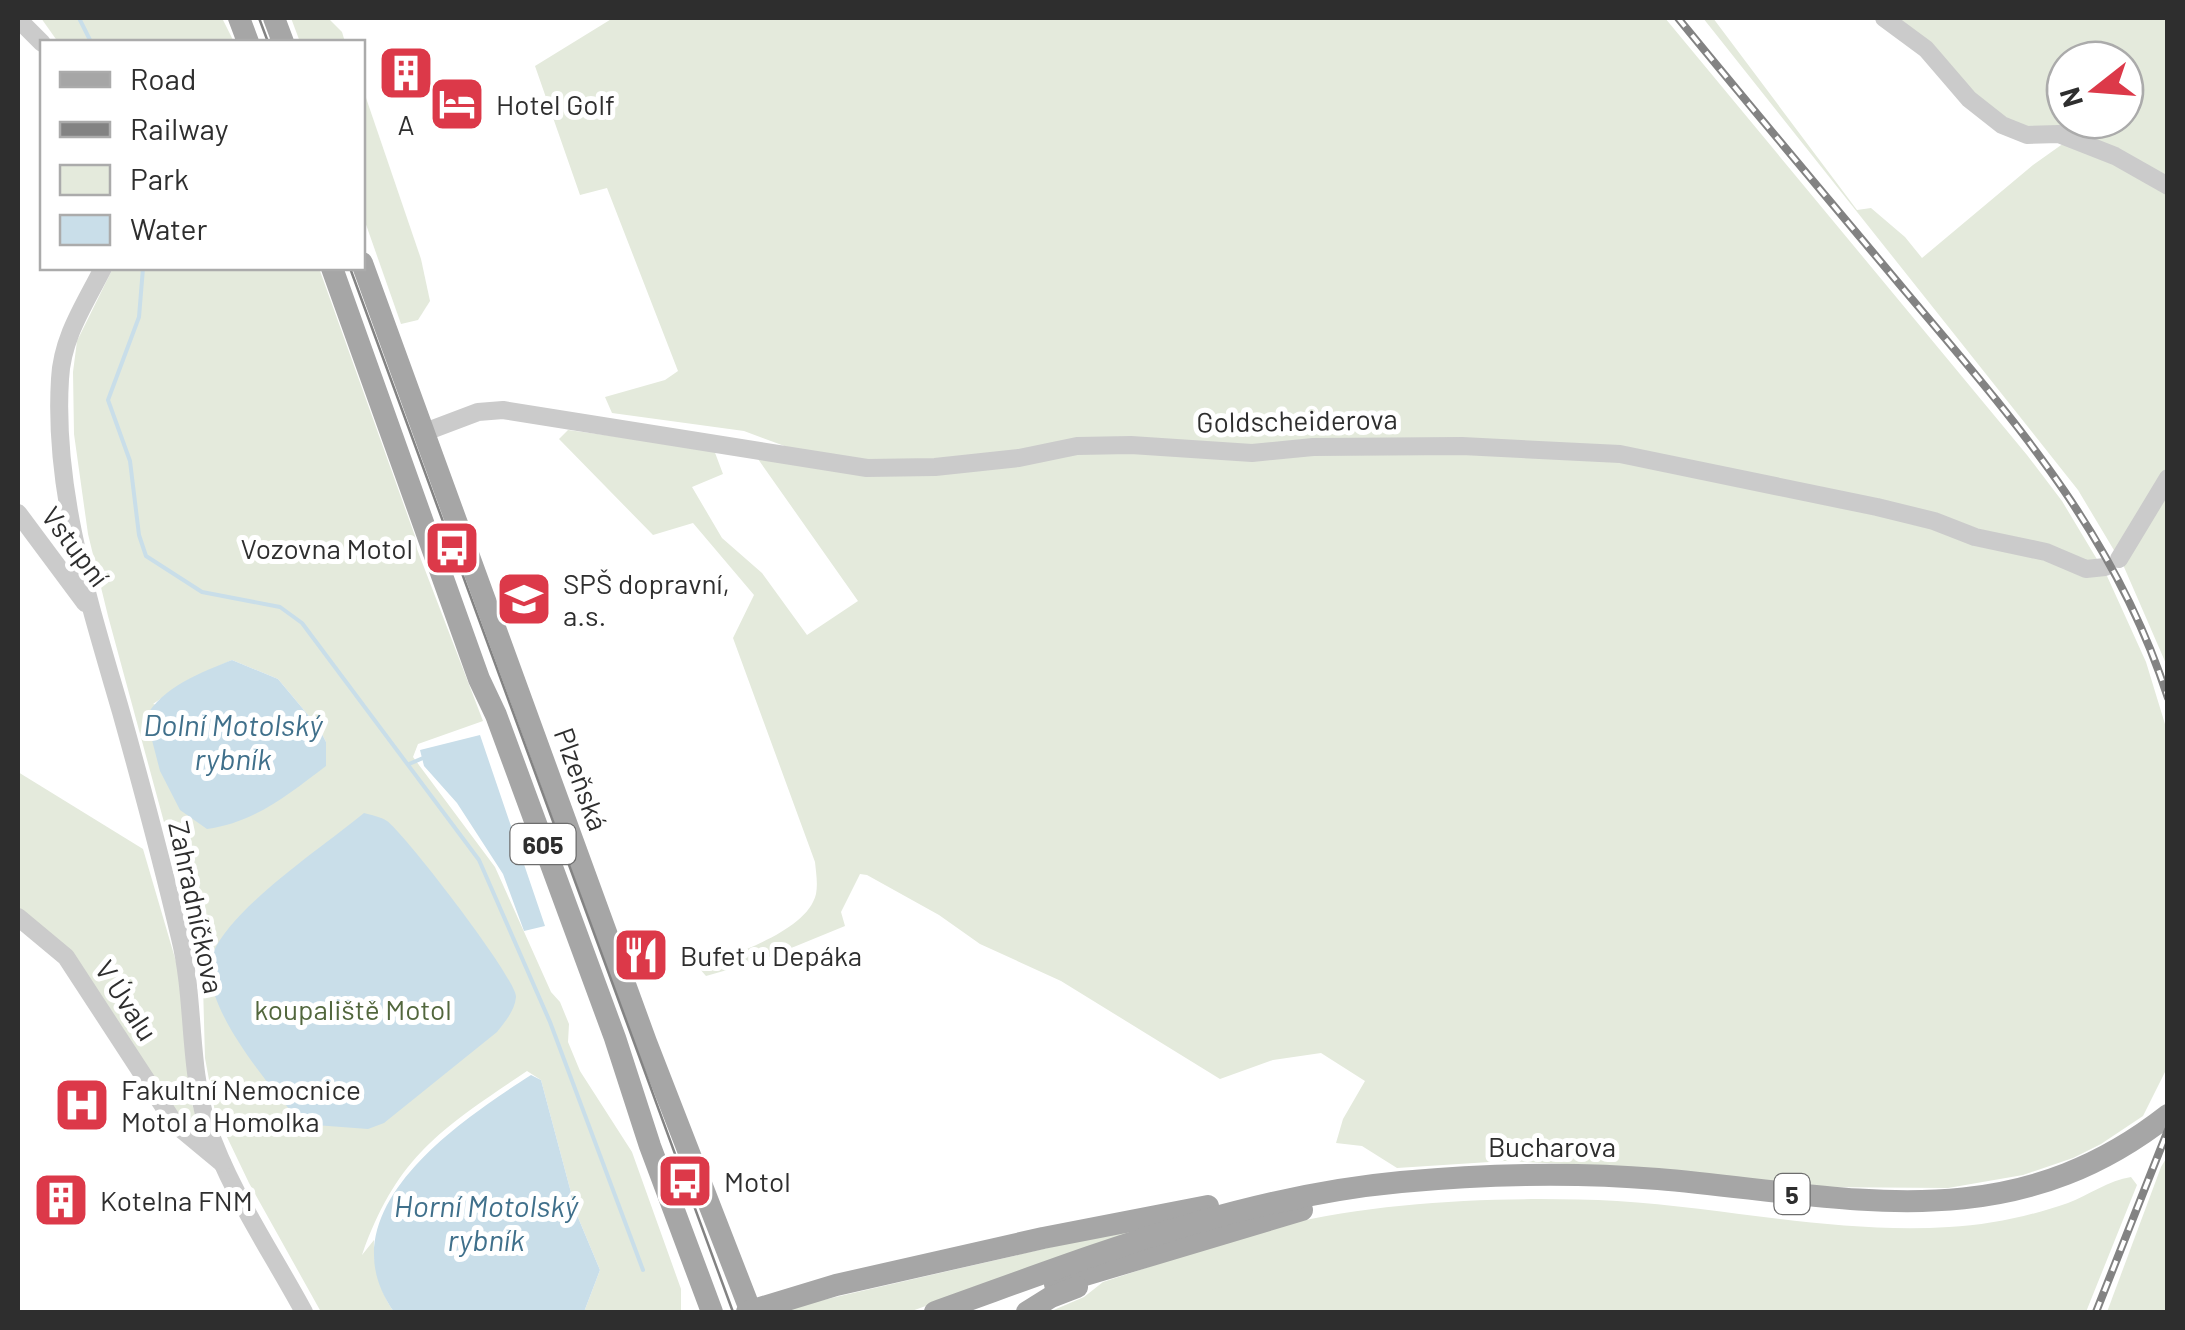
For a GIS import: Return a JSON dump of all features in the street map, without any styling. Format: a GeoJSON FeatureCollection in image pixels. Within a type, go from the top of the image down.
{"type":"FeatureCollection","features":[{"type":"Feature","properties":{"kind":"main road","name":"605"},"geometry":{"type":"LineString","coordinates":[[333,270],[712,1312]]}},
{"type":"Feature","properties":{"kind":"main road","name":"Plzeňská"},"geometry":{"type":"LineString","coordinates":[[365,270],[622,978],[749,1312]]}},
{"type":"Feature","properties":{"kind":"main road","name":"Bucharova"},"geometry":{"type":"LineString","coordinates":[[935,1312],[1079,1260],[1261,1203],[1399,1189],[1487,1175],[1589,1174],[1865,1200],[1951,1202],[2019,1190],[2068,1176],[2106,1157],[2168,1115]]}},
{"type":"Feature","properties":{"kind":"main road","name":"Bucharova"},"geometry":{"type":"LineString","coordinates":[[1399,1189],[1620,1190],[1863,1214],[1950,1216],[1996,1210],[2064,1192],[2114,1168],[2168,1132]]}},
{"type":"Feature","properties":{"kind":"main road","name":"Bucharova"},"geometry":{"type":"LineString","coordinates":[[976,1312],[1350,1195]]}},
{"type":"Feature","properties":{"kind":"main road"},"geometry":{"type":"LineString","coordinates":[[749,1312],[836,1285],[1165,1214],[1212,1205],[1261,1203]]}},
{"type":"Feature","properties":{"kind":"main road"},"geometry":{"type":"LineString","coordinates":[[731,1260],[746,1278],[766,1289],[836,1285]]}},
{"type":"Feature","properties":{"kind":"main road"},"geometry":{"type":"LineString","coordinates":[[1028,1312],[1098,1271]]}},
{"type":"Feature","properties":{"kind":"main road"},"geometry":{"type":"LineString","coordinates":[[694,1312],[699,1278]]}},
{"type":"Feature","properties":{"kind":"street"},"geometry":{"type":"LineString","coordinates":[[1884,18],[1926,49],[1969,99],[2002,125],[2027,134],[2059,134],[2115,156],[2168,186]]}},
{"type":"Feature","properties":{"kind":"street"},"geometry":{"type":"LineString","coordinates":[[18,19],[40,41]]}},
{"type":"Feature","properties":{"kind":"street","name":"Zahradníčkova"},"geometry":{"type":"LineString","coordinates":[[102,270],[70,330],[60,375],[64,468],[78,560],[176,921],[191,1006],[198,1095],[223,1164],[304,1312]]}},
{"type":"Feature","properties":{"kind":"street","name":"Goldscheiderova"},"geometry":{"type":"LineString","coordinates":[[425,432],[478,412],[504,410],[867,468],[935,467],[1019,458],[1077,446],[1131,444],[1252,453],[1312,447],[1444,446],[1586,451],[1653,460],[1877,507],[1975,537],[2046,552],[2086,568],[2112,563],[2168,478]]}},
{"type":"Feature","properties":{"kind":"street","name":"Vstupní"},"geometry":{"type":"LineString","coordinates":[[18,513],[92,611]]}},
{"type":"Feature","properties":{"kind":"street","name":"V Úvalu"},"geometry":{"type":"LineString","coordinates":[[18,917],[66,957],[175,1124],[223,1164]]}},
{"type":"Feature","properties":{"kind":"green space"},"geometry":{"type":"Polygon","coordinates":[[[41,18],[222,18],[233,40],[57,40],[41,18]]]}},
{"type":"Feature","properties":{"kind":"green space"},"geometry":{"type":"Polygon","coordinates":[[[291,18],[328,18],[344,40],[299,40],[291,18]]]}},
{"type":"Feature","properties":{"kind":"green space"},"geometry":{"type":"Polygon","coordinates":[[[613,18],[1665,18],[2062,501],[2107,576],[2146,662],[2168,734],[2167,1068],[2143,1116],[2073,1158],[2023,1175],[1948,1188],[1816,1187],[1631,1167],[1505,1161],[1397,1168],[1362,1146],[1336,1143],[1343,1119],[1365,1081],[1321,1053],[1273,1060],[1220,1079],[1061,981],[980,944],[939,915],[867,875],[860,874],[841,912],[845,926],[762,960],[706,976],[699,968],[766,940],[799,920],[810,908],[817,890],[815,862],[733,638],[754,595],[693,523],[653,535],[559,439],[568,430],[714,450],[723,474],[692,487],[722,538],[762,573],[807,635],[858,601],[758,459],[809,455],[744,431],[612,413],[605,397],[665,380],[678,371],[607,188],[580,195],[535,66],[613,18]]]}},
{"type":"Feature","properties":{"kind":"green space"},"geometry":{"type":"Polygon","coordinates":[[[1703,18],[1713,18],[1857,210],[1871,208],[1905,237],[1922,258],[2064,143],[2027,140],[1877,18],[2167,18],[2167,666],[2124,567],[2078,490],[1703,18]]]}},
{"type":"Feature","properties":{"kind":"green space"},"geometry":{"type":"Polygon","coordinates":[[[365,95],[421,259],[430,301],[418,320],[401,324],[365,222],[365,95]]]}},
{"type":"Feature","properties":{"kind":"green space","name":"koupaliště Motol"},"geometry":{"type":"Polygon","coordinates":[[[112,270],[320,270],[417,549],[483,721],[418,744],[413,757],[495,867],[551,992],[560,1002],[569,1024],[568,1042],[580,1071],[632,1152],[681,1289],[681,1312],[584,1312],[600,1270],[577,1215],[541,1080],[527,1071],[447,1128],[407,1168],[391,1192],[362,1255],[374,1240],[378,1278],[394,1312],[321,1312],[249,1183],[215,1112],[205,1058],[203,985],[196,940],[88,534],[74,434],[77,341],[112,270]],[[232,660],[188,680],[153,704],[326,742],[278,679],[232,660]]]}},
{"type":"Feature","properties":{"kind":"green space"},"geometry":{"type":"Polygon","coordinates":[[[18,772],[143,849],[182,982],[192,1104],[198,1122],[195,1126],[189,1126],[171,1106],[59,940],[18,908],[18,772]]]}},
{"type":"Feature","properties":{"kind":"green space"},"geometry":{"type":"Polygon","coordinates":[[[2167,1157],[2167,1312],[2107,1312],[2161,1167],[2167,1157]]]}},
{"type":"Feature","properties":{"kind":"green space"},"geometry":{"type":"Polygon","coordinates":[[[2131,1177],[2137,1185],[2086,1312],[1049,1312],[1084,1297],[1103,1282],[1193,1252],[1284,1225],[1364,1210],[1493,1200],[1617,1201],[1866,1227],[1949,1227],[2039,1212],[2131,1177]]]}},
{"type":"Feature","properties":{"kind":"green space"},"geometry":{"type":"Polygon","coordinates":[[[1156,1223],[909,1312],[771,1312],[1156,1223]]]}},
{"type":"Feature","properties":{"kind":"water","name":"Dolní Motolský rybník"},"geometry":{"type":"Polygon","coordinates":[[[232,660],[278,679],[319,728],[326,742],[326,766],[256,814],[207,829],[180,810],[160,771],[146,717],[172,689],[232,660]]]}},
{"type":"Feature","properties":{"kind":"water"},"geometry":{"type":"Polygon","coordinates":[[[480,735],[545,926],[524,931],[503,874],[457,803],[424,766],[420,750],[480,735]]]}},
{"type":"Feature","properties":{"kind":"water"},"geometry":{"type":"Polygon","coordinates":[[[364,813],[387,821],[436,878],[499,964],[516,997],[497,1032],[384,1123],[368,1129],[302,1124],[256,1068],[225,1019],[210,972],[213,953],[239,916],[259,897],[364,813]]]}},
{"type":"Feature","properties":{"kind":"water","name":"Horní Motolský rybník"},"geometry":{"type":"Polygon","coordinates":[[[531,1075],[541,1080],[577,1215],[600,1270],[584,1312],[394,1312],[377,1275],[375,1239],[387,1205],[408,1174],[437,1144],[531,1075]]]}},
{"type":"Feature","properties":{"kind":"waterway"},"geometry":{"type":"LineString","coordinates":[[79,18],[90,40]]}},
{"type":"Feature","properties":{"kind":"waterway"},"geometry":{"type":"LineString","coordinates":[[143,270],[139,317],[108,400],[130,461],[139,535],[146,556],[202,592],[280,607],[302,623],[479,860],[550,1022],[643,1270]]}},
{"type":"Feature","properties":{"kind":"waterway"},"geometry":{"type":"LineString","coordinates":[[409,764],[423,758]]}},
{"type":"Feature","properties":{"kind":"tram line"},"geometry":{"type":"LineString","coordinates":[[259,18],[267,40]]}},
{"type":"Feature","properties":{"kind":"tram line"},"geometry":{"type":"LineString","coordinates":[[351,270],[733,1312]]}},
{"type":"Feature","properties":{"kind":"railway"},"geometry":{"type":"LineString","coordinates":[[1678,18],[1985,387],[2058,482],[2120,584],[2168,698]]}},
{"type":"Feature","properties":{"kind":"railway"},"geometry":{"type":"LineString","coordinates":[[2096,1312],[2168,1130]]}},
{"type":"Feature","properties":{"kind":"place","name":"A"},"geometry":{"type":"Point","coordinates":[406,73]}},
{"type":"Feature","properties":{"kind":"place","name":"Hotel Golf"},"geometry":{"type":"Point","coordinates":[457,104]}},
{"type":"Feature","properties":{"kind":"place","name":"Vozovna Motol"},"geometry":{"type":"Point","coordinates":[452,548]}},
{"type":"Feature","properties":{"kind":"place","name":"SPŠ dopravní, a.s."},"geometry":{"type":"Point","coordinates":[524,599]}},
{"type":"Feature","properties":{"kind":"place","name":"Bufet u Depáka"},"geometry":{"type":"Point","coordinates":[641,955]}},
{"type":"Feature","properties":{"kind":"place","name":"Fakultní Nemocnice Motol a Homolka"},"geometry":{"type":"Point","coordinates":[82,1105]}},
{"type":"Feature","properties":{"kind":"place","name":"Motol"},"geometry":{"type":"Point","coordinates":[685,1181]}},
{"type":"Feature","properties":{"kind":"place","name":"Kotelna FNM"},"geometry":{"type":"Point","coordinates":[61,1200]}}]}
